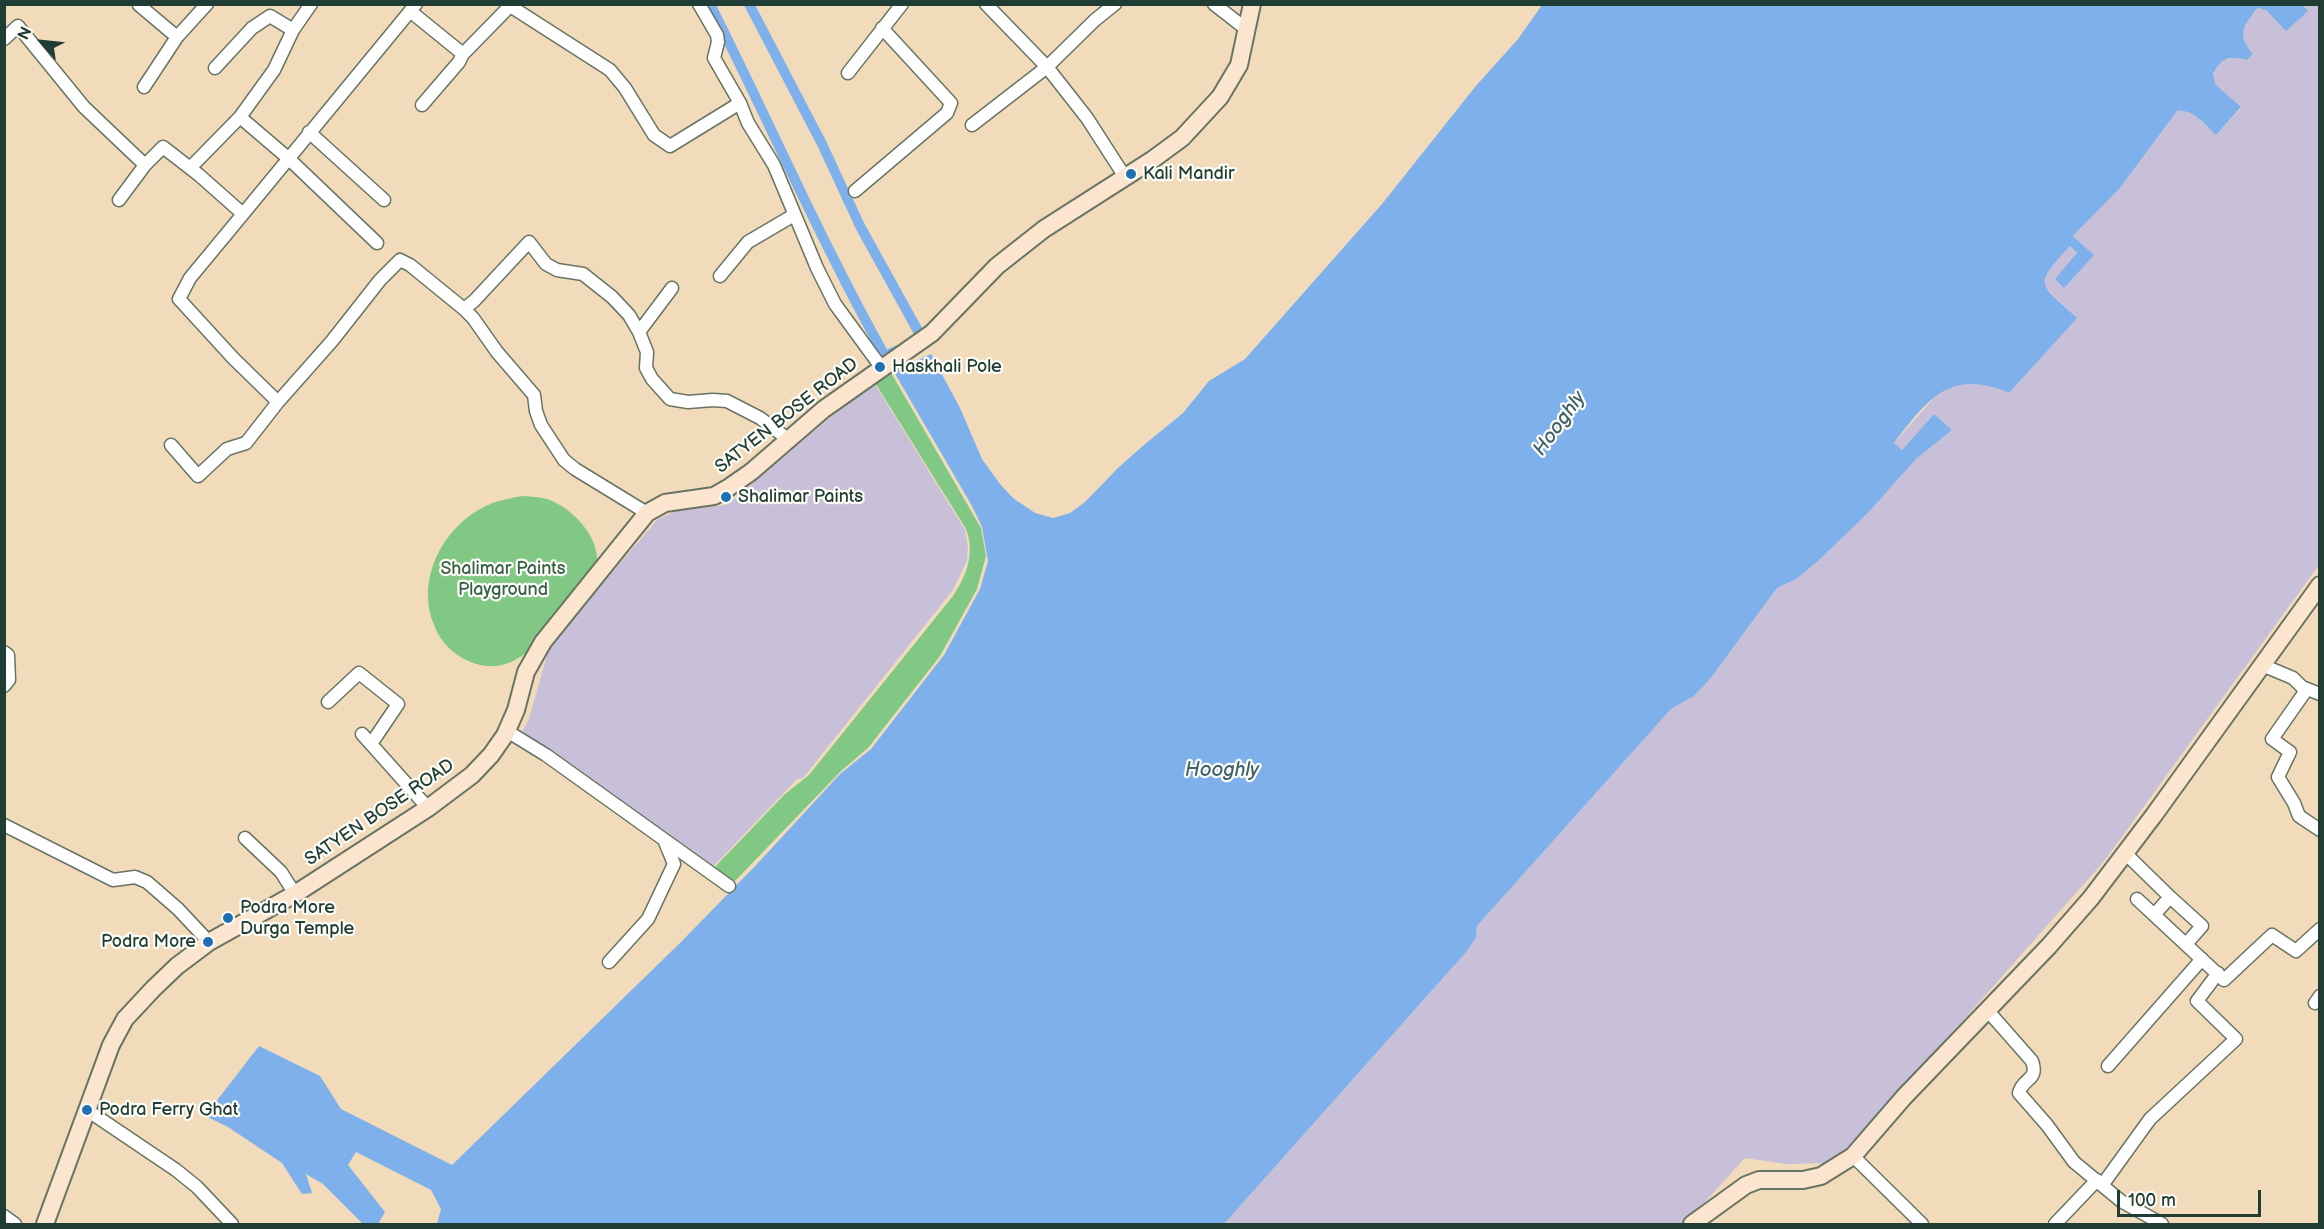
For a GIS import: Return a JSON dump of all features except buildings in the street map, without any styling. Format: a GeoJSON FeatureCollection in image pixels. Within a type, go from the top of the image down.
{"type":"FeatureCollection","features":[{"type":"Feature","properties":{"kind":"main road","name":"SATYEN BOSE ROAD"},"geometry":{"type":"LineString","coordinates":[[45,1224],[111,1045],[125,1019],[177,966],[208,942],[295,894],[428,808],[472,775],[491,755],[507,731],[516,710],[526,672],[543,642],[647,513],[665,503],[707,497],[728,488],[824,409],[932,333],[997,266],[1029,240],[1182,138],[1220,98],[1239,65],[1252,4]]}},
{"type":"Feature","properties":{"kind":"main road"},"geometry":{"type":"LineString","coordinates":[[1692,1224],[1746,1185],[1759,1180],[1803,1180],[1821,1176],[1853,1156],[1904,1097],[2056,938],[2126,853],[2319,585]]}},
{"type":"Feature","properties":{"kind":"street"},"geometry":{"type":"LineString","coordinates":[[140,4],[177,37]]}},
{"type":"Feature","properties":{"kind":"street"},"geometry":{"type":"LineString","coordinates":[[144,87],[177,37],[207,4]]}},
{"type":"Feature","properties":{"kind":"street"},"geometry":{"type":"LineString","coordinates":[[190,168],[240,117],[274,70],[293,30],[311,4]]}},
{"type":"Feature","properties":{"kind":"street"},"geometry":{"type":"LineString","coordinates":[[699,4],[717,35],[718,42],[714,58],[740,103],[748,123],[774,165],[817,268],[835,304],[884,366]]}},
{"type":"Feature","properties":{"kind":"street"},"geometry":{"type":"LineString","coordinates":[[848,73],[902,4]]}},
{"type":"Feature","properties":{"kind":"street"},"geometry":{"type":"LineString","coordinates":[[972,125],[981,121],[1047,67],[1095,20],[1115,4]]}},
{"type":"Feature","properties":{"kind":"street"},"geometry":{"type":"LineString","coordinates":[[1214,4],[1246,28]]}},
{"type":"Feature","properties":{"kind":"street"},"geometry":{"type":"LineString","coordinates":[[422,105],[459,62],[463,54],[508,6],[610,70],[625,88],[654,135],[670,146],[740,103]]}},
{"type":"Feature","properties":{"kind":"street"},"geometry":{"type":"LineString","coordinates":[[992,7],[1047,67],[1087,118],[1125,177]]}},
{"type":"Feature","properties":{"kind":"street"},"geometry":{"type":"LineString","coordinates":[[278,402],[233,358],[179,299],[190,278],[413,8],[463,54]]}},
{"type":"Feature","properties":{"kind":"street"},"geometry":{"type":"LineString","coordinates":[[215,68],[252,28],[270,16],[293,30]]}},
{"type":"Feature","properties":{"kind":"street"},"geometry":{"type":"LineString","coordinates":[[4,39],[18,26],[84,107],[145,165]]}},
{"type":"Feature","properties":{"kind":"street"},"geometry":{"type":"LineString","coordinates":[[855,191],[947,112],[951,103],[882,28]]}},
{"type":"Feature","properties":{"kind":"street"},"geometry":{"type":"LineString","coordinates":[[240,117],[288,158],[377,243]]}},
{"type":"Feature","properties":{"kind":"street"},"geometry":{"type":"LineString","coordinates":[[309,132],[384,200]]}},
{"type":"Feature","properties":{"kind":"street"},"geometry":{"type":"LineString","coordinates":[[119,200],[145,165],[163,147],[243,214]]}},
{"type":"Feature","properties":{"kind":"street"},"geometry":{"type":"LineString","coordinates":[[720,276],[748,242],[794,215]]}},
{"type":"Feature","properties":{"kind":"street"},"geometry":{"type":"LineString","coordinates":[[464,309],[474,302],[529,242],[546,264],[557,270],[583,274],[629,315],[647,352],[646,368],[652,379],[670,399],[688,402],[727,401],[760,418],[789,440]]}},
{"type":"Feature","properties":{"kind":"street"},"geometry":{"type":"LineString","coordinates":[[171,445],[198,476],[227,449],[246,443],[380,280],[400,260],[410,265],[473,318],[497,352],[534,395],[541,425],[564,460],[647,513]]}},
{"type":"Feature","properties":{"kind":"street"},"geometry":{"type":"LineString","coordinates":[[639,332],[672,288]]}},
{"type":"Feature","properties":{"kind":"street"},"geometry":{"type":"LineString","coordinates":[[4,652],[8,655],[9,680],[4,686]]}},
{"type":"Feature","properties":{"kind":"street"},"geometry":{"type":"LineString","coordinates":[[2262,664],[2293,678],[2307,689],[2319,694]]}},
{"type":"Feature","properties":{"kind":"street"},"geometry":{"type":"LineString","coordinates":[[328,702],[359,673],[398,704],[371,744]]}},
{"type":"Feature","properties":{"kind":"street"},"geometry":{"type":"LineString","coordinates":[[2307,689],[2272,740],[2290,752],[2278,777],[2299,816],[2319,830]]}},
{"type":"Feature","properties":{"kind":"street"},"geometry":{"type":"LineString","coordinates":[[507,731],[546,755],[729,886]]}},
{"type":"Feature","properties":{"kind":"street"},"geometry":{"type":"LineString","coordinates":[[362,734],[428,808]]}},
{"type":"Feature","properties":{"kind":"street"},"geometry":{"type":"LineString","coordinates":[[4,825],[113,880],[135,877],[147,882],[178,909],[208,942]]}},
{"type":"Feature","properties":{"kind":"street"},"geometry":{"type":"LineString","coordinates":[[245,838],[280,872],[295,894]]}},
{"type":"Feature","properties":{"kind":"street"},"geometry":{"type":"LineString","coordinates":[[609,962],[648,920],[674,864],[665,840]]}},
{"type":"Feature","properties":{"kind":"street"},"geometry":{"type":"LineString","coordinates":[[2126,853],[2202,926],[2186,944]]}},
{"type":"Feature","properties":{"kind":"street"},"geometry":{"type":"LineString","coordinates":[[2154,915],[2170,897]]}},
{"type":"Feature","properties":{"kind":"street"},"geometry":{"type":"LineString","coordinates":[[2137,899],[2224,980],[2272,935],[2296,951],[2319,929]]}},
{"type":"Feature","properties":{"kind":"street"},"geometry":{"type":"LineString","coordinates":[[2108,1066],[2202,959]]}},
{"type":"Feature","properties":{"kind":"street"},"geometry":{"type":"LineString","coordinates":[[2055,1224],[2100,1182],[2150,1119],[2236,1039],[2198,1001],[2218,973]]}},
{"type":"Feature","properties":{"kind":"street"},"geometry":{"type":"LineString","coordinates":[[1988,1011],[2032,1061],[2035,1069],[2033,1076],[2020,1087],[2021,1097],[2048,1125],[2074,1162],[2121,1201],[2162,1224]]}},
{"type":"Feature","properties":{"kind":"street"},"geometry":{"type":"LineString","coordinates":[[87,1110],[176,1170],[197,1187],[232,1224]]}},
{"type":"Feature","properties":{"kind":"street"},"geometry":{"type":"LineString","coordinates":[[1853,1156],[1922,1224]]}},
{"type":"Feature","properties":{"kind":"street"},"geometry":{"type":"LineString","coordinates":[[4,1216],[15,1224]]}},
{"type":"Feature","properties":{"kind":"shaded area"},"geometry":{"type":"Polygon","coordinates":[[[2302,5],[2319,5],[2319,565],[2105,860],[1858,1139],[1828,1163],[1786,1164],[1745,1158],[1685,1224],[1224,1224],[1467,951],[1476,938],[1477,926],[1671,709],[1694,696],[1710,679],[1777,588],[1798,578],[1818,561],[1867,514],[1916,459],[1952,430],[1934,414],[1902,450],[1894,443],[1933,399],[1948,388],[1960,384],[1976,383],[2009,393],[2076,318],[2045,287],[2044,277],[2047,271],[2070,246],[2078,254],[2094,255],[2073,236],[2120,188],[2177,111],[2185,110],[2194,114],[2216,135],[2241,108],[2216,85],[2213,73],[2217,64],[2224,60],[2235,58],[2247,60],[2253,54],[2246,46],[2242,32],[2247,21],[2259,8],[2308,10],[2302,5]]]}},
{"type":"Feature","properties":{"kind":"shaded area"},"geometry":{"type":"Polygon","coordinates":[[[873,381],[965,530],[968,548],[967,561],[953,590],[803,778],[797,779],[712,868],[525,735],[523,730],[529,719],[550,645],[658,519],[677,511],[725,505],[873,381]]]}},
{"type":"Feature","properties":{"kind":"green space"},"geometry":{"type":"Polygon","coordinates":[[[890,371],[981,528],[986,556],[977,589],[940,656],[868,748],[842,770],[733,883],[713,869],[785,794],[809,775],[953,596],[966,572],[970,547],[966,529],[874,381],[890,371]]]}},
{"type":"Feature","properties":{"kind":"green space","name":"Shalimar Paints Playground"},"geometry":{"type":"Polygon","coordinates":[[[523,496],[551,500],[570,512],[586,528],[591,538],[597,557],[596,567],[550,628],[527,652],[499,666],[482,665],[459,656],[438,633],[429,605],[428,587],[432,570],[447,539],[459,525],[488,505],[523,496]]]}},
{"type":"Feature","properties":{"kind":"water","name":"Hooghly"},"geometry":{"type":"Polygon","coordinates":[[[2302,4],[2308,11],[2286,31],[2266,10],[2258,8],[2245,25],[2243,35],[2244,41],[2253,54],[2247,60],[2227,59],[2216,68],[2213,74],[2216,85],[2241,107],[2216,135],[2193,115],[2177,111],[2120,188],[2073,236],[2094,255],[2064,288],[2055,279],[2077,253],[2070,246],[2050,269],[2045,277],[2045,284],[2048,290],[2077,318],[2009,393],[1989,386],[1971,384],[1956,386],[1942,392],[1918,413],[1894,443],[1902,450],[1934,414],[1952,430],[1916,459],[1867,514],[1818,561],[1798,578],[1777,588],[1710,679],[1694,696],[1671,709],[1477,926],[1476,938],[1467,951],[1224,1224],[437,1224],[441,1209],[431,1190],[356,1152],[348,1165],[385,1212],[378,1224],[363,1224],[323,1184],[306,1174],[312,1193],[302,1194],[282,1163],[228,1127],[205,1116],[259,1046],[320,1076],[341,1109],[452,1165],[681,942],[840,774],[871,749],[944,655],[980,589],[988,561],[982,527],[894,372],[931,354],[960,408],[982,459],[1000,484],[1013,498],[1035,513],[1053,518],[1070,513],[1085,502],[1119,467],[1183,413],[1209,381],[1245,359],[1382,204],[1475,87],[1518,39],[1542,5],[2302,4]]]}},
{"type":"Feature","properties":{"kind":"waterway"},"geometry":{"type":"LineString","coordinates":[[710,4],[817,225],[885,356],[898,350]]}},
{"type":"Feature","properties":{"kind":"waterway"},"geometry":{"type":"LineString","coordinates":[[749,4],[822,144],[860,226],[923,340],[917,342]]}},
{"type":"Feature","properties":{"kind":"place","name":"Kali Mandir"},"geometry":{"type":"Point","coordinates":[1131,174]}},
{"type":"Feature","properties":{"kind":"place","name":"Haskhali Pole"},"geometry":{"type":"Point","coordinates":[880,367]}},
{"type":"Feature","properties":{"kind":"place","name":"Shalimar Paints"},"geometry":{"type":"Point","coordinates":[726,497]}},
{"type":"Feature","properties":{"kind":"place","name":"Podra More Durga Temple"},"geometry":{"type":"Point","coordinates":[228,918]}},
{"type":"Feature","properties":{"kind":"place","name":"Podra More"},"geometry":{"type":"Point","coordinates":[208,942]}},
{"type":"Feature","properties":{"kind":"place","name":"Podra Ferry Ghat"},"geometry":{"type":"Point","coordinates":[87,1110]}}]}
